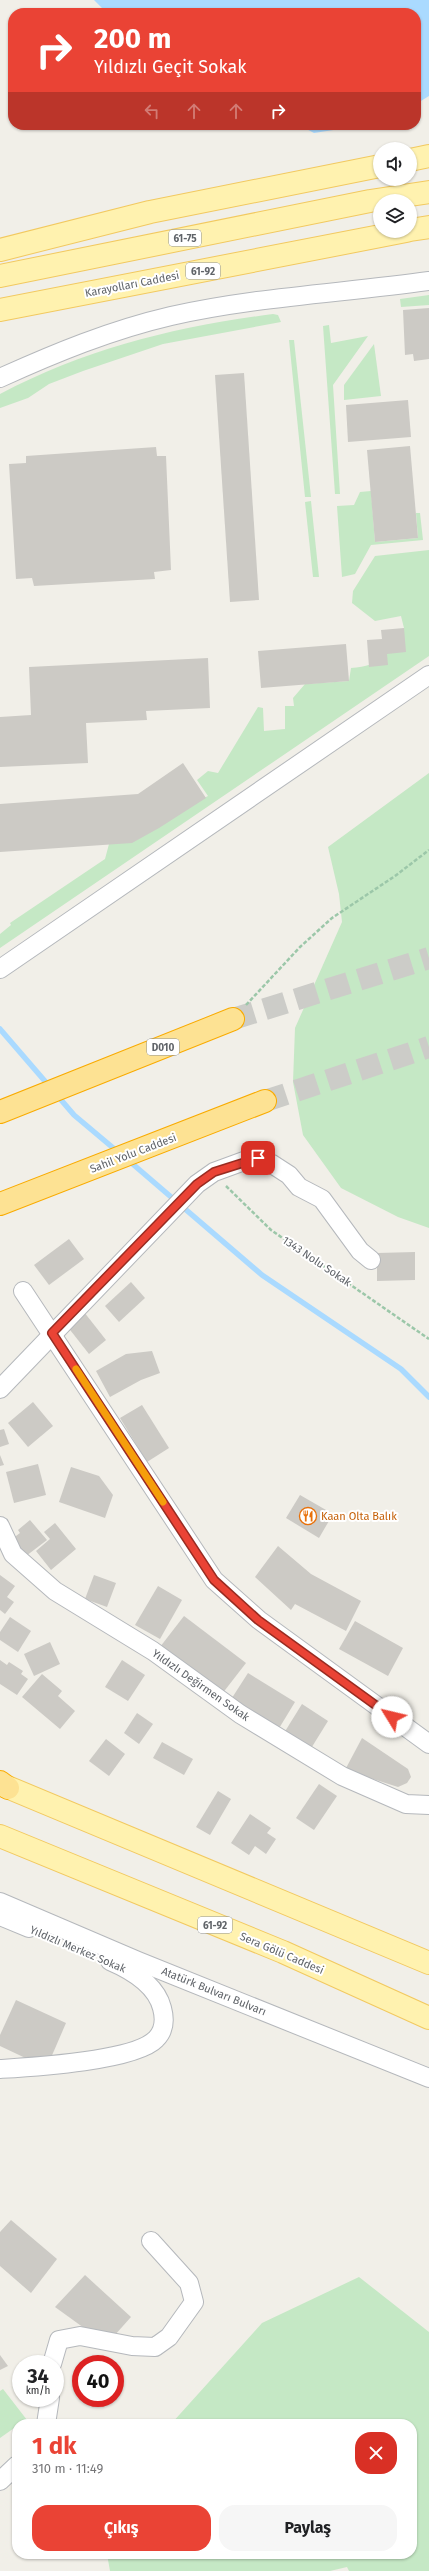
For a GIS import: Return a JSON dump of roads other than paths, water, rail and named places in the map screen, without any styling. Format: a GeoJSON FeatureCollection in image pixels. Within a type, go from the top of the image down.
{"type":"FeatureCollection","features":[{"type":"Feature","properties":{"kind":"highway","name":"D010"},"geometry":{"type":"LineString","coordinates":[[0,1112],[233,1019]]}},
{"type":"Feature","properties":{"kind":"highway","name":"Sahil Yolu Caddesi"},"geometry":{"type":"LineString","coordinates":[[0,1204],[266,1101]]}},
{"type":"Feature","properties":{"kind":"highway"},"geometry":{"type":"LineString","coordinates":[[0,1216],[60,1181]]}},
{"type":"Feature","properties":{"kind":"main road"},"geometry":{"type":"LineString","coordinates":[[417,159],[429,156]]}},
{"type":"Feature","properties":{"kind":"main road"},"geometry":{"type":"LineString","coordinates":[[0,250],[150,212],[373,167]]}},
{"type":"Feature","properties":{"kind":"main road","name":"61-75"},"geometry":{"type":"LineString","coordinates":[[0,276],[370,202],[429,192]]}},
{"type":"Feature","properties":{"kind":"main road"},"geometry":{"type":"LineString","coordinates":[[417,229],[429,227]]}},
{"type":"Feature","properties":{"kind":"main road","name":"Karayolları Caddesi"},"geometry":{"type":"LineString","coordinates":[[0,310],[373,237]]}},
{"type":"Feature","properties":{"kind":"main road"},"geometry":{"type":"LineString","coordinates":[[3,1785],[429,1963]]}},
{"type":"Feature","properties":{"kind":"main road","name":"Sera Gölü Caddesi"},"geometry":{"type":"LineString","coordinates":[[0,1836],[283,1952],[429,2018]]}},
{"type":"Feature","properties":{"kind":"street"},"geometry":{"type":"LineString","coordinates":[[0,378],[56,352],[119,330],[170,316],[216,308],[429,281]]}},
{"type":"Feature","properties":{"kind":"street"},"geometry":{"type":"LineString","coordinates":[[0,968],[429,675]]}},
{"type":"Feature","properties":{"kind":"street"},"geometry":{"type":"LineString","coordinates":[[0,1389],[52,1333],[197,1184],[214,1172],[258,1158],[272,1164],[289,1175],[299,1187],[322,1199],[360,1251],[371,1260]]}},
{"type":"Feature","properties":{"kind":"street"},"geometry":{"type":"LineString","coordinates":[[23,1291],[214,1580],[258,1620],[429,1744]]}},
{"type":"Feature","properties":{"kind":"street","name":"Yıldızlı Değirmen Sokak"},"geometry":{"type":"LineString","coordinates":[[0,1526],[13,1554],[55,1591],[153,1651],[240,1714],[342,1776],[406,1804],[429,1805]]}},
{"type":"Feature","properties":{"kind":"street","name":"Atatürk Bulvarı Bulvarı"},"geometry":{"type":"LineString","coordinates":[[0,1902],[138,1961],[429,2078]]}},
{"type":"Feature","properties":{"kind":"street","name":"Yıldızlı Merkez Sokak"},"geometry":{"type":"LineString","coordinates":[[0,1916],[123,1966],[151,1985],[162,2007],[164,2025],[156,2039],[142,2048],[66,2065],[0,2068]]}},
{"type":"Feature","properties":{"kind":"street"},"geometry":{"type":"LineString","coordinates":[[55,2355],[59,2340],[80,2336],[132,2346],[155,2347],[169,2338],[194,2302],[189,2283],[151,2241]]}},
{"type":"Feature","properties":{"kind":"street"},"geometry":{"type":"LineString","coordinates":[[47,2419],[49,2407]]}},
{"type":"Feature","properties":{"kind":"street"},"geometry":{"type":"LineString","coordinates":[[0,2481],[12,2470]]}},
{"type":"Feature","properties":{"kind":"water"},"geometry":{"type":"Polygon","coordinates":[[[94,0],[429,0],[429,96],[421,101],[421,8],[102,8],[94,0]]]}},
{"type":"Feature","properties":{"kind":"water"},"geometry":{"type":"Polygon","coordinates":[[[308,130],[334,130],[314,133],[308,130]]]}},
{"type":"Feature","properties":{"kind":"waterway"},"geometry":{"type":"LineString","coordinates":[[0,1029],[50,1087]]}},
{"type":"Feature","properties":{"kind":"waterway"},"geometry":{"type":"LineString","coordinates":[[56,1094],[74,1115],[118,1152]]}},
{"type":"Feature","properties":{"kind":"waterway"},"geometry":{"type":"LineString","coordinates":[[128,1160],[262,1275],[401,1369],[429,1397]]}},
{"type":"Feature","properties":{"kind":"tunnel"},"geometry":{"type":"LineString","coordinates":[[233,1019],[429,958]]}},
{"type":"Feature","properties":{"kind":"tunnel"},"geometry":{"type":"LineString","coordinates":[[265,1101],[429,1047]]}},
{"type":"Feature","properties":{"kind":"place","name":"Kaan Olta Balık"},"geometry":{"type":"Point","coordinates":[308,1516]}}]}
